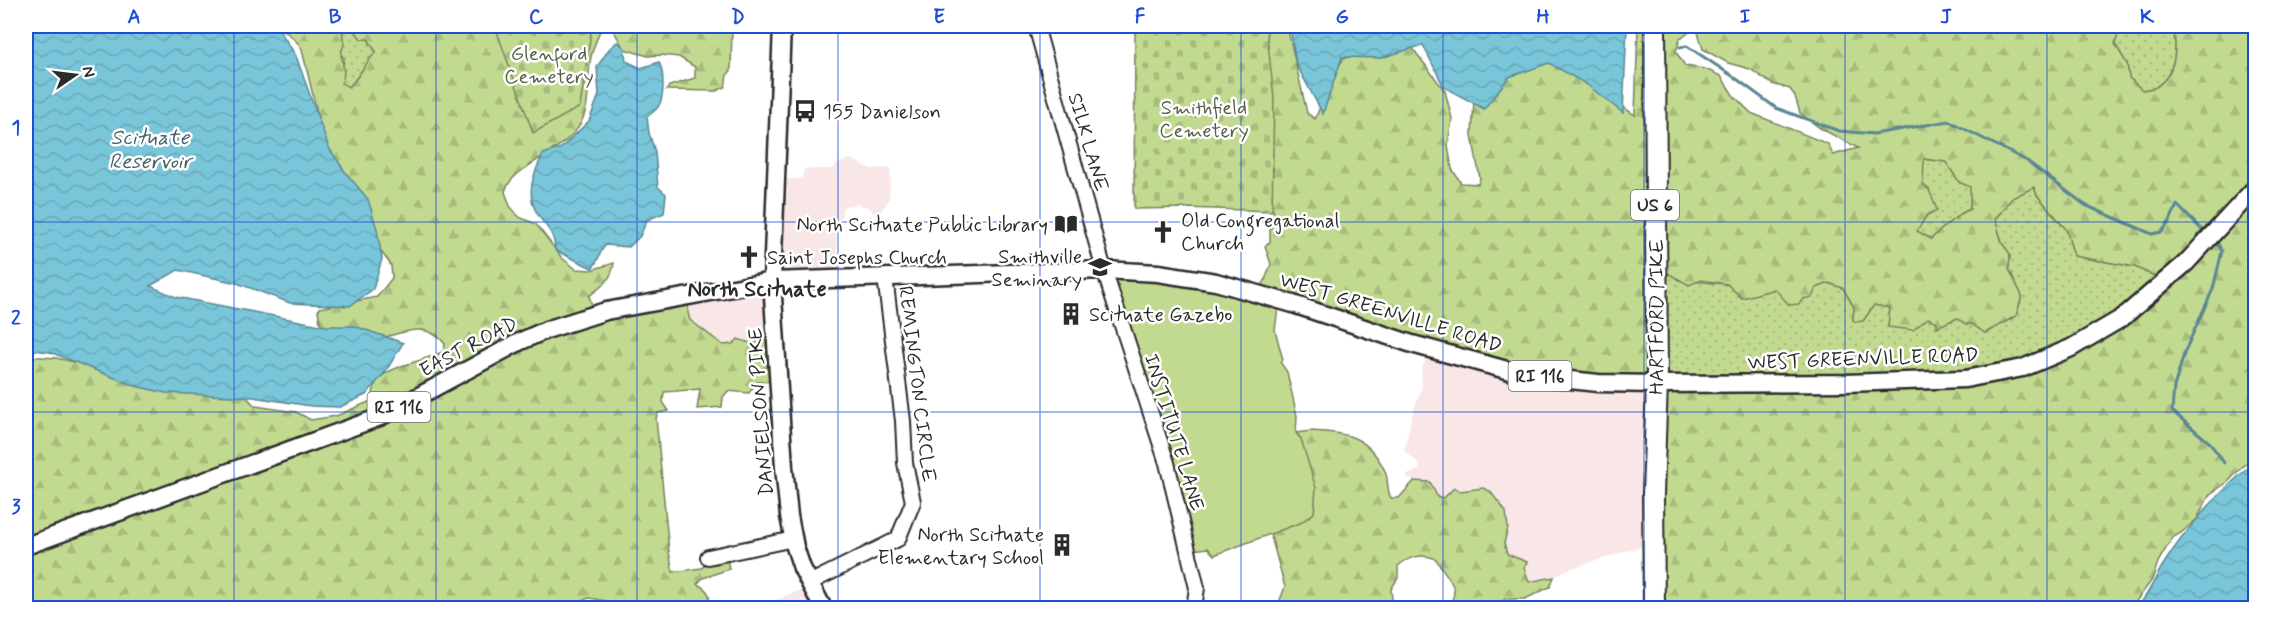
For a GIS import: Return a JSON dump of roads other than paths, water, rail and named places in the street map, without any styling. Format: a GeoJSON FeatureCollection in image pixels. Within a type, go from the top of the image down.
{"type":"FeatureCollection","features":[{"type":"Feature","properties":{"kind":"highway","name":"HARTFORD PIKE"},"geometry":{"type":"LineString","coordinates":[[1654,26],[1657,384],[1653,494],[1654,609]]}},
{"type":"Feature","properties":{"kind":"main road","name":"DANIELSON PIKE"},"geometry":{"type":"LineString","coordinates":[[782,26],[772,281],[784,467],[794,539],[802,568],[823,609]]}},
{"type":"Feature","properties":{"kind":"main road","name":"WEST GREENVILLE ROAD"},"geometry":{"type":"LineString","coordinates":[[772,281],[1104,270],[1158,273],[1226,284],[1412,344],[1514,372],[1598,383],[1657,384],[1845,383],[1965,379],[2023,368],[2071,348],[2122,318],[2186,263],[2256,187]]}},
{"type":"Feature","properties":{"kind":"main road","name":"EAST ROAD"},"geometry":{"type":"LineString","coordinates":[[26,546],[380,417],[481,361],[546,330],[606,311],[772,281]]}},
{"type":"Feature","properties":{"kind":"street","name":"SILK LANE"},"geometry":{"type":"LineString","coordinates":[[1036,26],[1104,270]]}},
{"type":"Feature","properties":{"kind":"street","name":"INSTITUTE LANE"},"geometry":{"type":"LineString","coordinates":[[1104,270],[1167,463],[1197,588],[1194,609]]}},
{"type":"Feature","properties":{"kind":"street","name":"REMINGTON CIRCLE"},"geometry":{"type":"LineString","coordinates":[[809,583],[898,539],[913,502],[905,463],[903,421],[885,277]]}},
{"type":"Feature","properties":{"kind":"street"},"geometry":{"type":"LineString","coordinates":[[708,557],[794,539]]}},
{"type":"Feature","properties":{"kind":"water","name":"Scituate Reservoir"},"geometry":{"type":"Polygon","coordinates":[[[26,26],[277,26],[296,56],[329,148],[368,199],[377,229],[382,259],[373,289],[350,306],[290,303],[237,283],[178,270],[150,286],[176,297],[325,326],[355,326],[403,343],[386,371],[366,395],[340,407],[311,406],[253,397],[166,393],[135,386],[50,352],[26,349],[26,26]]]}},
{"type":"Feature","properties":{"kind":"water"},"geometry":{"type":"Polygon","coordinates":[[[1290,26],[1627,26],[1623,113],[1586,84],[1549,63],[1509,77],[1484,109],[1444,87],[1423,45],[1381,58],[1342,57],[1323,114],[1296,64],[1290,26]]]}},
{"type":"Feature","properties":{"kind":"water"},"geometry":{"type":"Polygon","coordinates":[[[617,42],[624,47],[626,61],[641,68],[659,62],[661,66],[662,97],[658,107],[647,117],[655,152],[658,187],[666,194],[664,213],[647,220],[640,236],[629,247],[606,245],[592,268],[555,250],[551,234],[533,206],[531,191],[543,154],[561,148],[589,121],[599,95],[597,67],[609,49],[617,42]]]}},
{"type":"Feature","properties":{"kind":"water"},"geometry":{"type":"Polygon","coordinates":[[[2255,462],[2255,608],[2137,608],[2172,551],[2194,523],[2230,484],[2255,462]]]}},
{"type":"Feature","properties":{"kind":"waterway"},"geometry":{"type":"LineString","coordinates":[[1680,47],[1687,46],[1776,108],[1839,131],[1874,134],[1949,121],[2027,161],[2085,205],[2152,234],[2162,232],[2177,205],[2201,229]]}},
{"type":"Feature","properties":{"kind":"waterway"},"geometry":{"type":"LineString","coordinates":[[2217,243],[2222,251],[2213,289],[2185,351],[2174,387],[2172,411],[2210,443],[2224,463]]}},
{"type":"Feature","properties":{"kind":"place","name":"155 Danielson"},"geometry":{"type":"Point","coordinates":[805,111]}},
{"type":"Feature","properties":{"kind":"place","name":"North Scituate Public Library"},"geometry":{"type":"Point","coordinates":[1066,224]}},
{"type":"Feature","properties":{"kind":"place","name":"Old Congregational Church"},"geometry":{"type":"Point","coordinates":[1163,232]}},
{"type":"Feature","properties":{"kind":"place","name":"Saint Josephs Church"},"geometry":{"type":"Point","coordinates":[749,257]}},
{"type":"Feature","properties":{"kind":"place","name":"Smithville Seminary"},"geometry":{"type":"Point","coordinates":[1100,267]}},
{"type":"Feature","properties":{"kind":"place","name":"Scituate Gazebo"},"geometry":{"type":"Point","coordinates":[1071,314]}},
{"type":"Feature","properties":{"kind":"place","name":"North Scituate Elementary School"},"geometry":{"type":"Point","coordinates":[1062,545]}},
{"type":"Feature","properties":{"kind":"district","name":"North Scituate"},"geometry":{"type":"Point","coordinates":[757,288]}},
{"type":"Feature","properties":{"kind":"park label","name":"Glenford Cemetery"},"geometry":{"type":"Point","coordinates":[549,64]}},
{"type":"Feature","properties":{"kind":"park label","name":"Smithfield Cemetery"},"geometry":{"type":"Point","coordinates":[1204,118]}}]}
